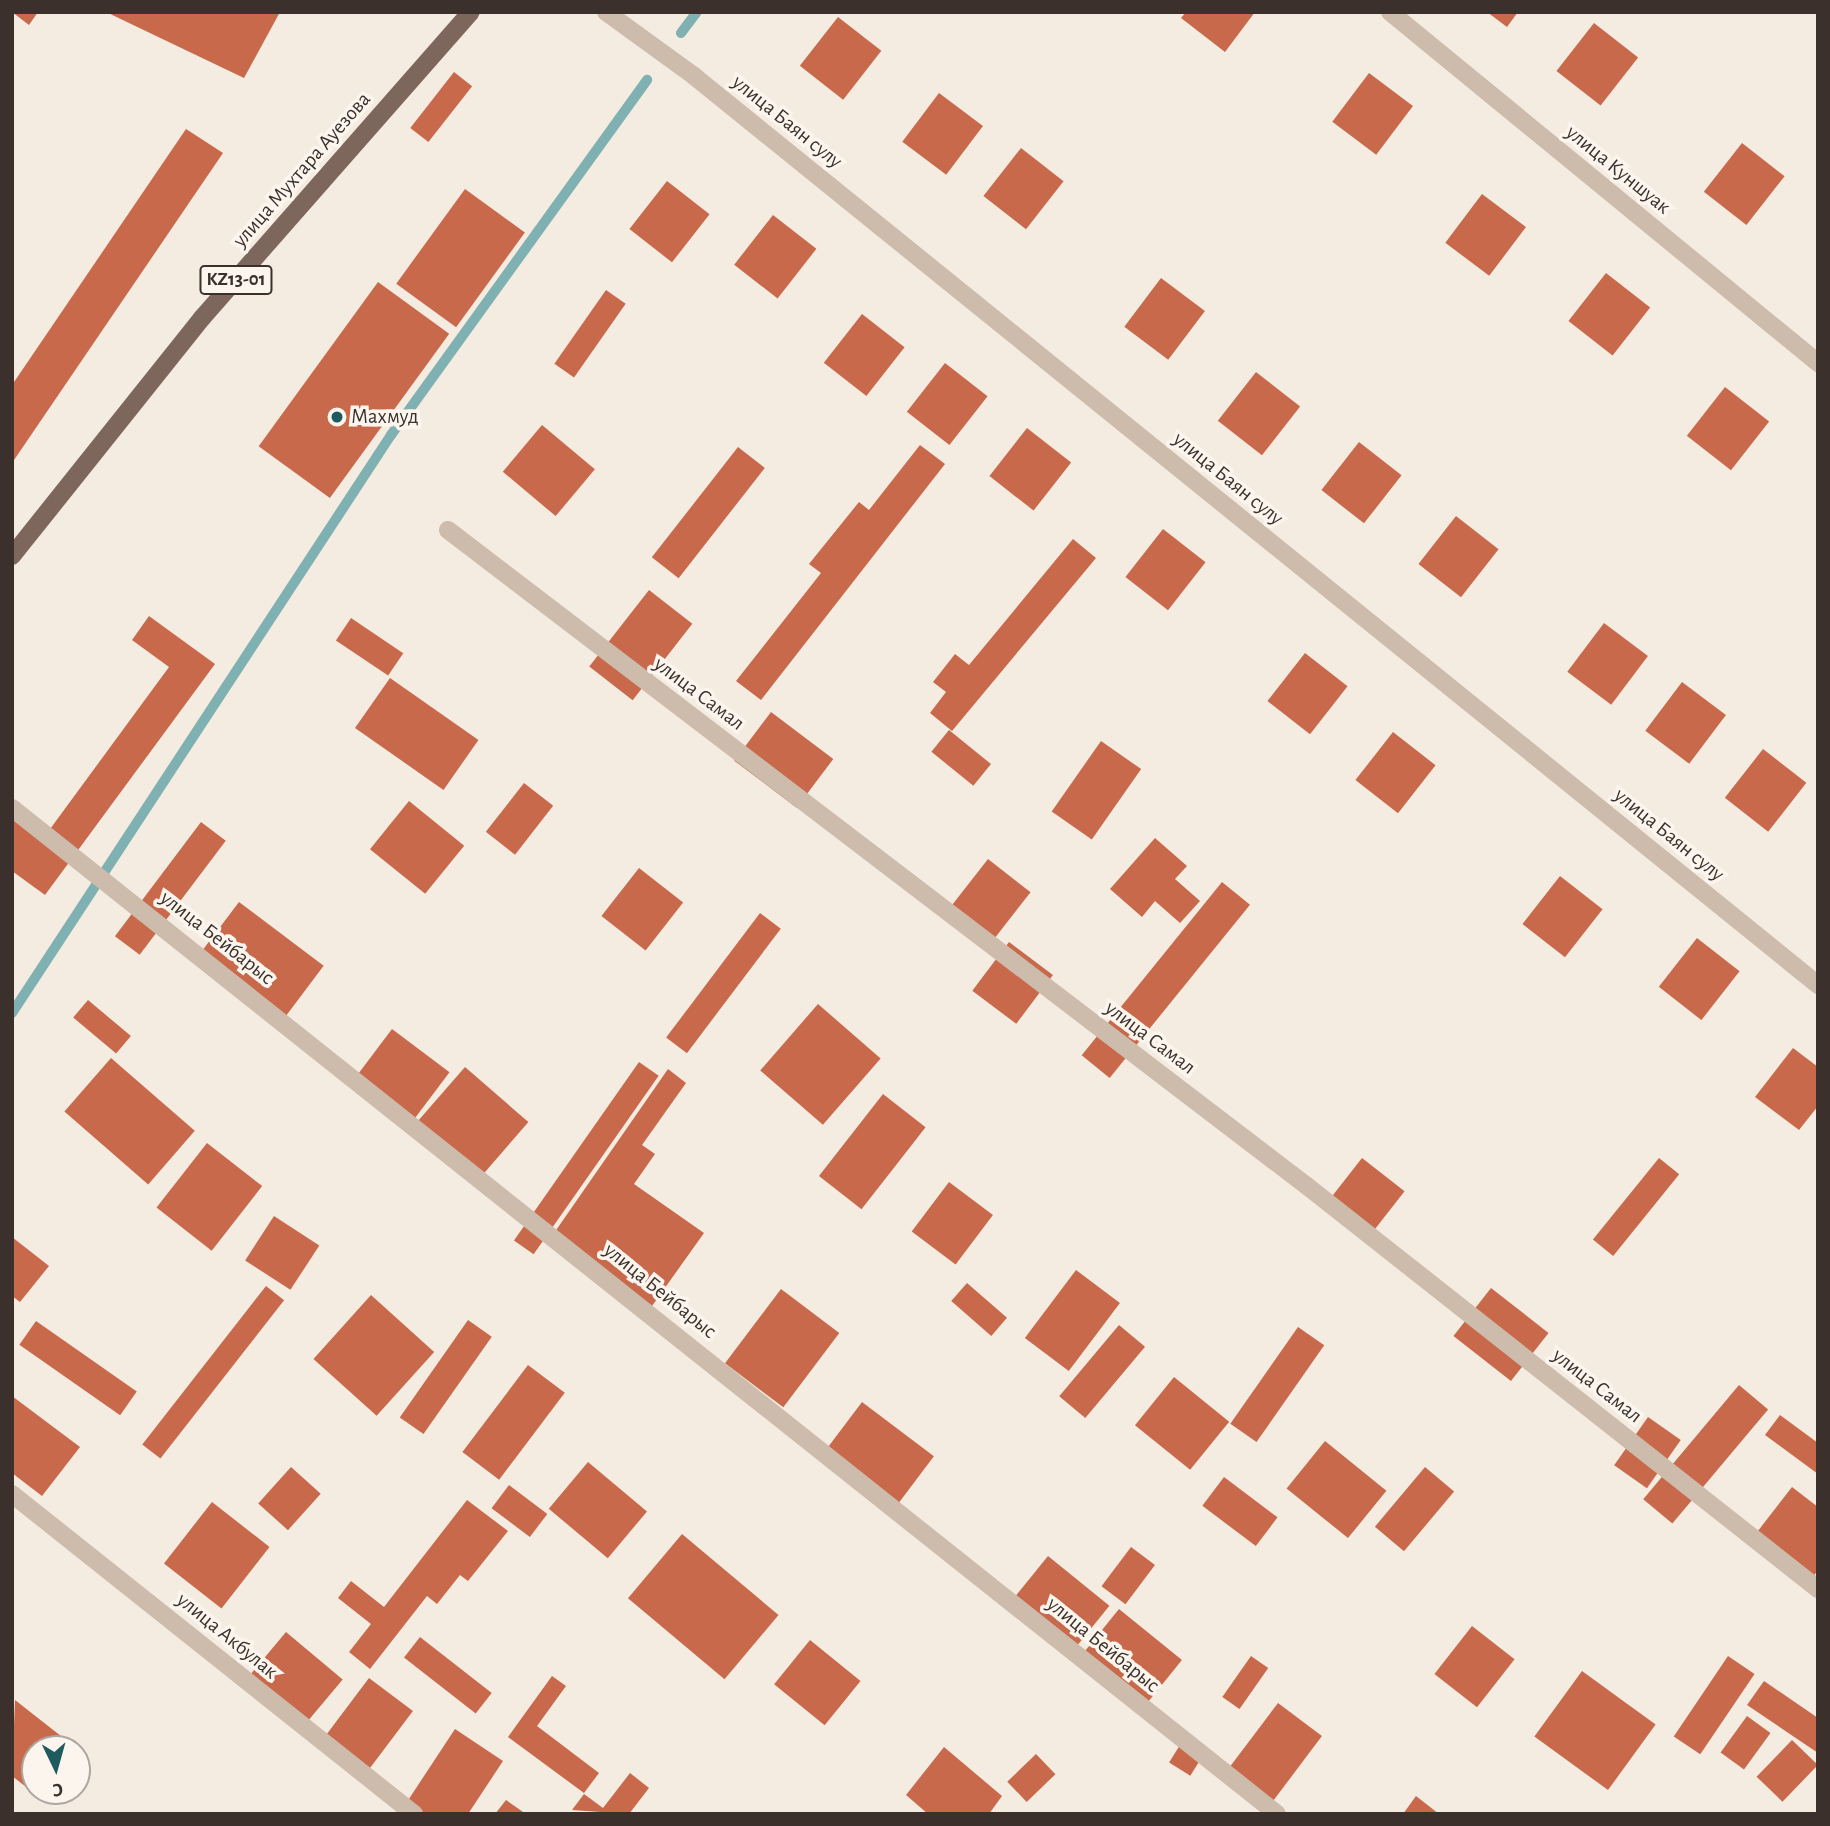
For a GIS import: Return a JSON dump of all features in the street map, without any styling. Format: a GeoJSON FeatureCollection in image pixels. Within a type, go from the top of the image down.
{"type":"FeatureCollection","features":[{"type":"Feature","properties":{"kind":"main road","name":"улица Мухтара Ауезова"},"geometry":{"type":"LineString","coordinates":[[12,556],[202,318],[471,12]]}},
{"type":"Feature","properties":{"kind":"street","name":"улица Баян сулу"},"geometry":{"type":"LineString","coordinates":[[606,12],[694,76],[1818,985]]}},
{"type":"Feature","properties":{"kind":"street","name":"улица Куншуак"},"geometry":{"type":"LineString","coordinates":[[1390,12],[1818,363]]}},
{"type":"Feature","properties":{"kind":"street","name":"улица Самал"},"geometry":{"type":"LineString","coordinates":[[448,530],[1296,1178],[1818,1590]]}},
{"type":"Feature","properties":{"kind":"street","name":"улица Бейбарыс"},"geometry":{"type":"LineString","coordinates":[[12,808],[1277,1814]]}},
{"type":"Feature","properties":{"kind":"street","name":"улица Акбулак"},"geometry":{"type":"LineString","coordinates":[[12,1494],[414,1814]]}},
{"type":"Feature","properties":{"kind":"building"},"geometry":{"type":"Polygon","coordinates":[[[12,12],[38,12],[29,25],[12,12]]]}},
{"type":"Feature","properties":{"kind":"building"},"geometry":{"type":"Polygon","coordinates":[[[106,12],[280,12],[244,78],[106,12]]]}},
{"type":"Feature","properties":{"kind":"building"},"geometry":{"type":"Polygon","coordinates":[[[1186,12],[1255,12],[1225,52],[1181,18],[1186,12]]]}},
{"type":"Feature","properties":{"kind":"building"},"geometry":{"type":"Polygon","coordinates":[[[1487,12],[1518,12],[1507,27],[1487,12]]]}},
{"type":"Feature","properties":{"kind":"building"},"geometry":{"type":"Polygon","coordinates":[[[838,17],[881,51],[843,100],[800,66],[838,17]]]}},
{"type":"Feature","properties":{"kind":"building"},"geometry":{"type":"Polygon","coordinates":[[[1594,23],[1638,57],[1601,106],[1556,71],[1594,23]]]}},
{"type":"Feature","properties":{"kind":"building"},"geometry":{"type":"Polygon","coordinates":[[[454,72],[472,86],[428,142],[410,128],[454,72]]]}},
{"type":"Feature","properties":{"kind":"building"},"geometry":{"type":"Polygon","coordinates":[[[1369,73],[1413,106],[1376,155],[1332,122],[1369,73]]]}},
{"type":"Feature","properties":{"kind":"building"},"geometry":{"type":"Polygon","coordinates":[[[939,93],[983,126],[946,175],[902,142],[939,93]]]}},
{"type":"Feature","properties":{"kind":"building"},"geometry":{"type":"Polygon","coordinates":[[[186,129],[223,153],[12,463],[12,385],[186,129]]]}},
{"type":"Feature","properties":{"kind":"building"},"geometry":{"type":"Polygon","coordinates":[[[1742,143],[1785,176],[1746,225],[1704,192],[1742,143]]]}},
{"type":"Feature","properties":{"kind":"building"},"geometry":{"type":"Polygon","coordinates":[[[1021,148],[1064,181],[1026,229],[983,196],[1021,148]]]}},
{"type":"Feature","properties":{"kind":"building"},"geometry":{"type":"Polygon","coordinates":[[[667,181],[710,214],[672,262],[629,229],[667,181]]]}},
{"type":"Feature","properties":{"kind":"building"},"geometry":{"type":"Polygon","coordinates":[[[465,189],[525,232],[456,327],[396,284],[465,189]]]}},
{"type":"Feature","properties":{"kind":"building"},"geometry":{"type":"Polygon","coordinates":[[[1482,194],[1526,227],[1489,276],[1445,243],[1482,194]]]}},
{"type":"Feature","properties":{"kind":"building"},"geometry":{"type":"Polygon","coordinates":[[[773,215],[816,249],[778,299],[734,265],[773,215]]]}},
{"type":"Feature","properties":{"kind":"building"},"geometry":{"type":"Polygon","coordinates":[[[1606,273],[1650,307],[1613,356],[1568,321],[1606,273]]]}},
{"type":"Feature","properties":{"kind":"building"},"geometry":{"type":"Polygon","coordinates":[[[1161,278],[1205,311],[1168,360],[1124,327],[1161,278]]]}},
{"type":"Feature","properties":{"kind":"building","name":"Махмуд"},"geometry":{"type":"Polygon","coordinates":[[[378,282],[449,334],[330,498],[259,446],[378,282]]]}},
{"type":"Feature","properties":{"kind":"building"},"geometry":{"type":"Polygon","coordinates":[[[606,290],[626,304],[574,377],[554,364],[606,290]]]}},
{"type":"Feature","properties":{"kind":"building"},"geometry":{"type":"Polygon","coordinates":[[[862,314],[905,347],[866,396],[824,363],[862,314]]]}},
{"type":"Feature","properties":{"kind":"building"},"geometry":{"type":"Polygon","coordinates":[[[945,363],[988,396],[949,445],[907,412],[945,363]]]}},
{"type":"Feature","properties":{"kind":"building"},"geometry":{"type":"Polygon","coordinates":[[[1256,372],[1300,406],[1262,455],[1218,421],[1256,372]]]}},
{"type":"Feature","properties":{"kind":"building"},"geometry":{"type":"Polygon","coordinates":[[[1725,387],[1769,421],[1731,470],[1687,436],[1725,387]]]}},
{"type":"Feature","properties":{"kind":"building"},"geometry":{"type":"Polygon","coordinates":[[[542,425],[595,469],[556,516],[503,472],[542,425]]]}},
{"type":"Feature","properties":{"kind":"building"},"geometry":{"type":"Polygon","coordinates":[[[1027,428],[1071,462],[1034,511],[989,476],[1027,428]]]}},
{"type":"Feature","properties":{"kind":"building"},"geometry":{"type":"Polygon","coordinates":[[[1359,442],[1402,475],[1364,523],[1321,490],[1359,442]]]}},
{"type":"Feature","properties":{"kind":"building"},"geometry":{"type":"Polygon","coordinates":[[[920,445],[945,464],[761,700],[736,681],[821,573],[809,564],[859,502],[869,510],[920,445]]]}},
{"type":"Feature","properties":{"kind":"building"},"geometry":{"type":"Polygon","coordinates":[[[738,447],[765,468],[679,578],[652,557],[738,447]]]}},
{"type":"Feature","properties":{"kind":"building"},"geometry":{"type":"Polygon","coordinates":[[[1456,516],[1499,549],[1461,597],[1418,564],[1456,516]]]}},
{"type":"Feature","properties":{"kind":"building"},"geometry":{"type":"Polygon","coordinates":[[[1163,529],[1206,562],[1168,610],[1125,577],[1163,529]]]}},
{"type":"Feature","properties":{"kind":"building"},"geometry":{"type":"Polygon","coordinates":[[[1073,539],[1096,558],[952,731],[930,713],[946,692],[933,682],[955,654],[969,665],[1073,539]]]}},
{"type":"Feature","properties":{"kind":"building"},"geometry":{"type":"Polygon","coordinates":[[[649,590],[692,624],[633,700],[589,666],[649,590]]]}},
{"type":"Feature","properties":{"kind":"building"},"geometry":{"type":"Polygon","coordinates":[[[149,616],[215,664],[45,895],[12,871],[12,819],[42,840],[169,667],[132,640],[149,616]]]}},
{"type":"Feature","properties":{"kind":"building"},"geometry":{"type":"Polygon","coordinates":[[[351,618],[403,653],[388,676],[336,640],[351,618]]]}},
{"type":"Feature","properties":{"kind":"building"},"geometry":{"type":"Polygon","coordinates":[[[1604,623],[1648,656],[1611,705],[1567,672],[1604,623]]]}},
{"type":"Feature","properties":{"kind":"building"},"geometry":{"type":"Polygon","coordinates":[[[1305,653],[1348,686],[1310,734],[1267,701],[1305,653]]]}},
{"type":"Feature","properties":{"kind":"building"},"geometry":{"type":"Polygon","coordinates":[[[390,678],[478,740],[443,790],[355,728],[390,678]]]}},
{"type":"Feature","properties":{"kind":"building"},"geometry":{"type":"Polygon","coordinates":[[[1682,682],[1726,715],[1689,764],[1645,731],[1682,682]]]}},
{"type":"Feature","properties":{"kind":"building"},"geometry":{"type":"Polygon","coordinates":[[[771,712],[833,759],[797,808],[734,761],[771,712]]]}},
{"type":"Feature","properties":{"kind":"building"},"geometry":{"type":"Polygon","coordinates":[[[949,730],[991,764],[973,786],[931,752],[949,730]]]}},
{"type":"Feature","properties":{"kind":"building"},"geometry":{"type":"Polygon","coordinates":[[[1393,732],[1436,765],[1398,813],[1355,780],[1393,732]]]}},
{"type":"Feature","properties":{"kind":"building"},"geometry":{"type":"Polygon","coordinates":[[[1101,741],[1141,769],[1092,840],[1052,811],[1101,741]]]}},
{"type":"Feature","properties":{"kind":"building"},"geometry":{"type":"Polygon","coordinates":[[[1763,749],[1806,783],[1768,832],[1725,798],[1763,749]]]}},
{"type":"Feature","properties":{"kind":"building"},"geometry":{"type":"Polygon","coordinates":[[[524,783],[553,806],[515,855],[486,832],[524,783]]]}},
{"type":"Feature","properties":{"kind":"building"},"geometry":{"type":"Polygon","coordinates":[[[409,801],[464,846],[425,894],[370,849],[409,801]]]}},
{"type":"Feature","properties":{"kind":"building"},"geometry":{"type":"Polygon","coordinates":[[[201,822],[226,841],[140,955],[115,936],[201,822]]]}},
{"type":"Feature","properties":{"kind":"building"},"geometry":{"type":"Polygon","coordinates":[[[1155,838],[1187,866],[1175,879],[1200,901],[1180,923],[1155,901],[1142,917],[1110,889],[1155,838]]]}},
{"type":"Feature","properties":{"kind":"building"},"geometry":{"type":"Polygon","coordinates":[[[988,859],[1031,892],[986,949],[944,916],[988,859]]]}},
{"type":"Feature","properties":{"kind":"building"},"geometry":{"type":"Polygon","coordinates":[[[639,868],[683,902],[646,951],[601,916],[639,868]]]}},
{"type":"Feature","properties":{"kind":"building"},"geometry":{"type":"Polygon","coordinates":[[[1560,876],[1603,909],[1565,957],[1522,924],[1560,876]]]}},
{"type":"Feature","properties":{"kind":"building"},"geometry":{"type":"Polygon","coordinates":[[[1222,882],[1250,905],[1110,1078],[1082,1055],[1222,882]]]}},
{"type":"Feature","properties":{"kind":"building"},"geometry":{"type":"Polygon","coordinates":[[[239,902],[324,966],[285,1017],[200,953],[239,902]]]}},
{"type":"Feature","properties":{"kind":"building"},"geometry":{"type":"Polygon","coordinates":[[[760,913],[781,929],[687,1053],[666,1038],[760,913]]]}},
{"type":"Feature","properties":{"kind":"building"},"geometry":{"type":"Polygon","coordinates":[[[1697,938],[1740,971],[1701,1020],[1659,987],[1697,938]]]}},
{"type":"Feature","properties":{"kind":"building"},"geometry":{"type":"Polygon","coordinates":[[[1009,942],[1053,975],[1016,1024],[972,991],[1009,942]]]}},
{"type":"Feature","properties":{"kind":"building"},"geometry":{"type":"Polygon","coordinates":[[[88,1000],[131,1036],[116,1054],[73,1018],[88,1000]]]}},
{"type":"Feature","properties":{"kind":"building"},"geometry":{"type":"Polygon","coordinates":[[[818,1004],[881,1058],[823,1125],[760,1070],[818,1004]]]}},
{"type":"Feature","properties":{"kind":"building"},"geometry":{"type":"Polygon","coordinates":[[[392,1029],[450,1072],[413,1121],[355,1078],[392,1029]]]}},
{"type":"Feature","properties":{"kind":"building"},"geometry":{"type":"Polygon","coordinates":[[[1793,1048],[1818,1067],[1818,1106],[1799,1130],[1755,1097],[1793,1048]]]}},
{"type":"Feature","properties":{"kind":"building"},"geometry":{"type":"Polygon","coordinates":[[[111,1058],[195,1131],[148,1184],[64,1112],[111,1058]]]}},
{"type":"Feature","properties":{"kind":"building"},"geometry":{"type":"Polygon","coordinates":[[[639,1062],[659,1076],[534,1254],[514,1241],[639,1062]]]}},
{"type":"Feature","properties":{"kind":"building"},"geometry":{"type":"Polygon","coordinates":[[[465,1067],[528,1122],[481,1176],[418,1121],[465,1067]]]}},
{"type":"Feature","properties":{"kind":"building"},"geometry":{"type":"Polygon","coordinates":[[[668,1069],[686,1083],[642,1145],[655,1154],[634,1184],[704,1233],[652,1306],[552,1236],[668,1069]]]}},
{"type":"Feature","properties":{"kind":"building"},"geometry":{"type":"Polygon","coordinates":[[[883,1094],[926,1127],[862,1209],[819,1176],[883,1094]]]}},
{"type":"Feature","properties":{"kind":"building"},"geometry":{"type":"Polygon","coordinates":[[[207,1143],[262,1186],[212,1251],[157,1208],[207,1143]]]}},
{"type":"Feature","properties":{"kind":"building"},"geometry":{"type":"Polygon","coordinates":[[[1362,1158],[1405,1191],[1367,1239],[1324,1206],[1362,1158]]]}},
{"type":"Feature","properties":{"kind":"building"},"geometry":{"type":"Polygon","coordinates":[[[1659,1158],[1679,1174],[1613,1256],[1593,1240],[1659,1158]]]}},
{"type":"Feature","properties":{"kind":"building"},"geometry":{"type":"Polygon","coordinates":[[[949,1182],[993,1215],[956,1265],[912,1232],[949,1182]]]}},
{"type":"Feature","properties":{"kind":"building"},"geometry":{"type":"Polygon","coordinates":[[[274,1216],[319,1245],[290,1290],[245,1260],[274,1216]]]}},
{"type":"Feature","properties":{"kind":"building"},"geometry":{"type":"Polygon","coordinates":[[[12,1237],[49,1266],[20,1302],[12,1296],[12,1237]]]}},
{"type":"Feature","properties":{"kind":"building"},"geometry":{"type":"Polygon","coordinates":[[[1076,1270],[1120,1303],[1069,1371],[1025,1338],[1076,1270]]]}},
{"type":"Feature","properties":{"kind":"building"},"geometry":{"type":"Polygon","coordinates":[[[967,1283],[1007,1318],[991,1336],[951,1301],[967,1283]]]}},
{"type":"Feature","properties":{"kind":"building"},"geometry":{"type":"Polygon","coordinates":[[[266,1286],[284,1300],[160,1459],[142,1444],[266,1286]]]}},
{"type":"Feature","properties":{"kind":"building"},"geometry":{"type":"Polygon","coordinates":[[[1491,1288],[1549,1333],[1511,1381],[1453,1336],[1491,1288]]]}},
{"type":"Feature","properties":{"kind":"building"},"geometry":{"type":"Polygon","coordinates":[[[781,1289],[839,1333],[783,1407],[725,1363],[781,1289]]]}},
{"type":"Feature","properties":{"kind":"building"},"geometry":{"type":"Polygon","coordinates":[[[371,1295],[434,1352],[377,1416],[313,1359],[371,1295]]]}},
{"type":"Feature","properties":{"kind":"building"},"geometry":{"type":"Polygon","coordinates":[[[468,1320],[492,1337],[423,1434],[400,1417],[468,1320]]]}},
{"type":"Feature","properties":{"kind":"building"},"geometry":{"type":"Polygon","coordinates":[[[36,1321],[137,1392],[120,1415],[19,1345],[36,1321]]]}},
{"type":"Feature","properties":{"kind":"building"},"geometry":{"type":"Polygon","coordinates":[[[1119,1325],[1145,1347],[1085,1418],[1059,1396],[1119,1325]]]}},
{"type":"Feature","properties":{"kind":"building"},"geometry":{"type":"Polygon","coordinates":[[[1298,1327],[1324,1345],[1257,1442],[1230,1424],[1298,1327]]]}},
{"type":"Feature","properties":{"kind":"building"},"geometry":{"type":"Polygon","coordinates":[[[528,1365],[565,1393],[499,1480],[462,1452],[528,1365]]]}},
{"type":"Feature","properties":{"kind":"building"},"geometry":{"type":"Polygon","coordinates":[[[1174,1377],[1229,1422],[1190,1470],[1135,1425],[1174,1377]]]}},
{"type":"Feature","properties":{"kind":"building"},"geometry":{"type":"Polygon","coordinates":[[[1739,1385],[1768,1409],[1672,1524],[1643,1499],[1739,1385]]]}},
{"type":"Feature","properties":{"kind":"building"},"geometry":{"type":"Polygon","coordinates":[[[12,1396],[80,1447],[42,1496],[12,1473],[12,1396]]]}},
{"type":"Feature","properties":{"kind":"building"},"geometry":{"type":"Polygon","coordinates":[[[862,1402],[934,1456],[897,1505],[825,1451],[862,1402]]]}},
{"type":"Feature","properties":{"kind":"building"},"geometry":{"type":"Polygon","coordinates":[[[1780,1415],[1818,1443],[1818,1474],[1765,1435],[1780,1415]]]}},
{"type":"Feature","properties":{"kind":"building"},"geometry":{"type":"Polygon","coordinates":[[[1648,1417],[1681,1440],[1647,1488],[1614,1465],[1648,1417]]]}},
{"type":"Feature","properties":{"kind":"building"},"geometry":{"type":"Polygon","coordinates":[[[1325,1441],[1386,1491],[1348,1538],[1287,1488],[1325,1441]]]}},
{"type":"Feature","properties":{"kind":"building"},"geometry":{"type":"Polygon","coordinates":[[[588,1462],[647,1511],[608,1558],[549,1509],[588,1462]]]}},
{"type":"Feature","properties":{"kind":"building"},"geometry":{"type":"Polygon","coordinates":[[[291,1467],[321,1494],[288,1530],[258,1503],[291,1467]]]}},
{"type":"Feature","properties":{"kind":"building"},"geometry":{"type":"Polygon","coordinates":[[[1425,1467],[1454,1491],[1404,1551],[1375,1527],[1425,1467]]]}},
{"type":"Feature","properties":{"kind":"building"},"geometry":{"type":"Polygon","coordinates":[[[1224,1477],[1278,1517],[1256,1546],[1202,1506],[1224,1477]]]}},
{"type":"Feature","properties":{"kind":"building"},"geometry":{"type":"Polygon","coordinates":[[[509,1485],[547,1514],[530,1537],[492,1508],[509,1485]]]}},
{"type":"Feature","properties":{"kind":"building"},"geometry":{"type":"Polygon","coordinates":[[[1792,1487],[1818,1507],[1818,1570],[1811,1580],[1754,1536],[1792,1487]]]}},
{"type":"Feature","properties":{"kind":"building"},"geometry":{"type":"Polygon","coordinates":[[[467,1500],[508,1531],[468,1581],[460,1575],[437,1604],[427,1596],[370,1669],[349,1652],[371,1624],[338,1598],[351,1581],[384,1607],[467,1500]]]}},
{"type":"Feature","properties":{"kind":"building"},"geometry":{"type":"Polygon","coordinates":[[[212,1502],[270,1547],[222,1608],[164,1563],[212,1502]]]}},
{"type":"Feature","properties":{"kind":"building"},"geometry":{"type":"Polygon","coordinates":[[[682,1534],[779,1615],[725,1679],[628,1598],[682,1534]]]}},
{"type":"Feature","properties":{"kind":"building"},"geometry":{"type":"Polygon","coordinates":[[[1131,1547],[1155,1565],[1125,1604],[1102,1586],[1131,1547]]]}},
{"type":"Feature","properties":{"kind":"building"},"geometry":{"type":"Polygon","coordinates":[[[1048,1556],[1109,1606],[1076,1647],[1015,1597],[1048,1556]]]}},
{"type":"Feature","properties":{"kind":"building"},"geometry":{"type":"Polygon","coordinates":[[[1119,1609],[1182,1660],[1147,1703],[1084,1652],[1119,1609]]]}},
{"type":"Feature","properties":{"kind":"building"},"geometry":{"type":"Polygon","coordinates":[[[1472,1626],[1515,1659],[1477,1707],[1434,1674],[1472,1626]]]}},
{"type":"Feature","properties":{"kind":"building"},"geometry":{"type":"Polygon","coordinates":[[[286,1632],[343,1680],[303,1726],[247,1679],[286,1632]]]}},
{"type":"Feature","properties":{"kind":"building"},"geometry":{"type":"Polygon","coordinates":[[[420,1637],[492,1693],[476,1714],[404,1657],[420,1637]]]}},
{"type":"Feature","properties":{"kind":"building"},"geometry":{"type":"Polygon","coordinates":[[[810,1640],[861,1681],[825,1725],[774,1684],[810,1640]]]}},
{"type":"Feature","properties":{"kind":"building"},"geometry":{"type":"Polygon","coordinates":[[[1251,1656],[1268,1668],[1240,1709],[1222,1697],[1251,1656]]]}},
{"type":"Feature","properties":{"kind":"building"},"geometry":{"type":"Polygon","coordinates":[[[1728,1656],[1755,1674],[1700,1754],[1674,1736],[1728,1656]]]}},
{"type":"Feature","properties":{"kind":"building"},"geometry":{"type":"Polygon","coordinates":[[[1582,1671],[1656,1724],[1608,1790],[1534,1737],[1582,1671]]]}},
{"type":"Feature","properties":{"kind":"building"},"geometry":{"type":"Polygon","coordinates":[[[552,1676],[566,1686],[537,1726],[599,1773],[584,1793],[508,1737],[552,1676]]]}},
{"type":"Feature","properties":{"kind":"building"},"geometry":{"type":"Polygon","coordinates":[[[369,1678],[413,1711],[364,1776],[320,1743],[369,1678]]]}},
{"type":"Feature","properties":{"kind":"building"},"geometry":{"type":"Polygon","coordinates":[[[1764,1681],[1818,1718],[1818,1753],[1747,1705],[1764,1681]]]}},
{"type":"Feature","properties":{"kind":"building"},"geometry":{"type":"Polygon","coordinates":[[[15,1700],[60,1735],[21,1735],[21,1783],[12,1776],[15,1700]]]}},
{"type":"Feature","properties":{"kind":"building"},"geometry":{"type":"Polygon","coordinates":[[[1278,1703],[1322,1736],[1271,1803],[1227,1770],[1278,1703]]]}},
{"type":"Feature","properties":{"kind":"building"},"geometry":{"type":"Polygon","coordinates":[[[1747,1716],[1770,1733],[1744,1769],[1721,1752],[1747,1716]]]}},
{"type":"Feature","properties":{"kind":"building"},"geometry":{"type":"Polygon","coordinates":[[[455,1729],[503,1761],[468,1814],[399,1814],[455,1729]]]}},
{"type":"Feature","properties":{"kind":"building"},"geometry":{"type":"Polygon","coordinates":[[[1185,1737],[1206,1750],[1190,1776],[1169,1762],[1185,1737]]]}},
{"type":"Feature","properties":{"kind":"building"},"geometry":{"type":"Polygon","coordinates":[[[1792,1740],[1818,1765],[1782,1802],[1757,1777],[1792,1740]]]}},
{"type":"Feature","properties":{"kind":"building"},"geometry":{"type":"Polygon","coordinates":[[[944,1747],[1002,1796],[989,1814],[928,1814],[906,1795],[944,1747]]]}},
{"type":"Feature","properties":{"kind":"building"},"geometry":{"type":"Polygon","coordinates":[[[1036,1754],[1055,1774],[1027,1802],[1007,1782],[1036,1754]]]}},
{"type":"Feature","properties":{"kind":"building"},"geometry":{"type":"Polygon","coordinates":[[[630,1773],[649,1788],[629,1814],[572,1810],[584,1794],[603,1808],[630,1773]]]}},
{"type":"Feature","properties":{"kind":"building"},"geometry":{"type":"Polygon","coordinates":[[[1416,1796],[1439,1814],[1403,1814],[1416,1796]]]}},
{"type":"Feature","properties":{"kind":"building"},"geometry":{"type":"Polygon","coordinates":[[[506,1800],[526,1814],[495,1814],[506,1800]]]}},
{"type":"Feature","properties":{"kind":"waterway"},"geometry":{"type":"LineString","coordinates":[[681,33],[697,12]]}},
{"type":"Feature","properties":{"kind":"waterway"},"geometry":{"type":"LineString","coordinates":[[12,1013],[391,435],[647,80]]}},
{"type":"Feature","properties":{"kind":"place","name":"Махмуд"},"geometry":{"type":"Point","coordinates":[337,417]}}]}
